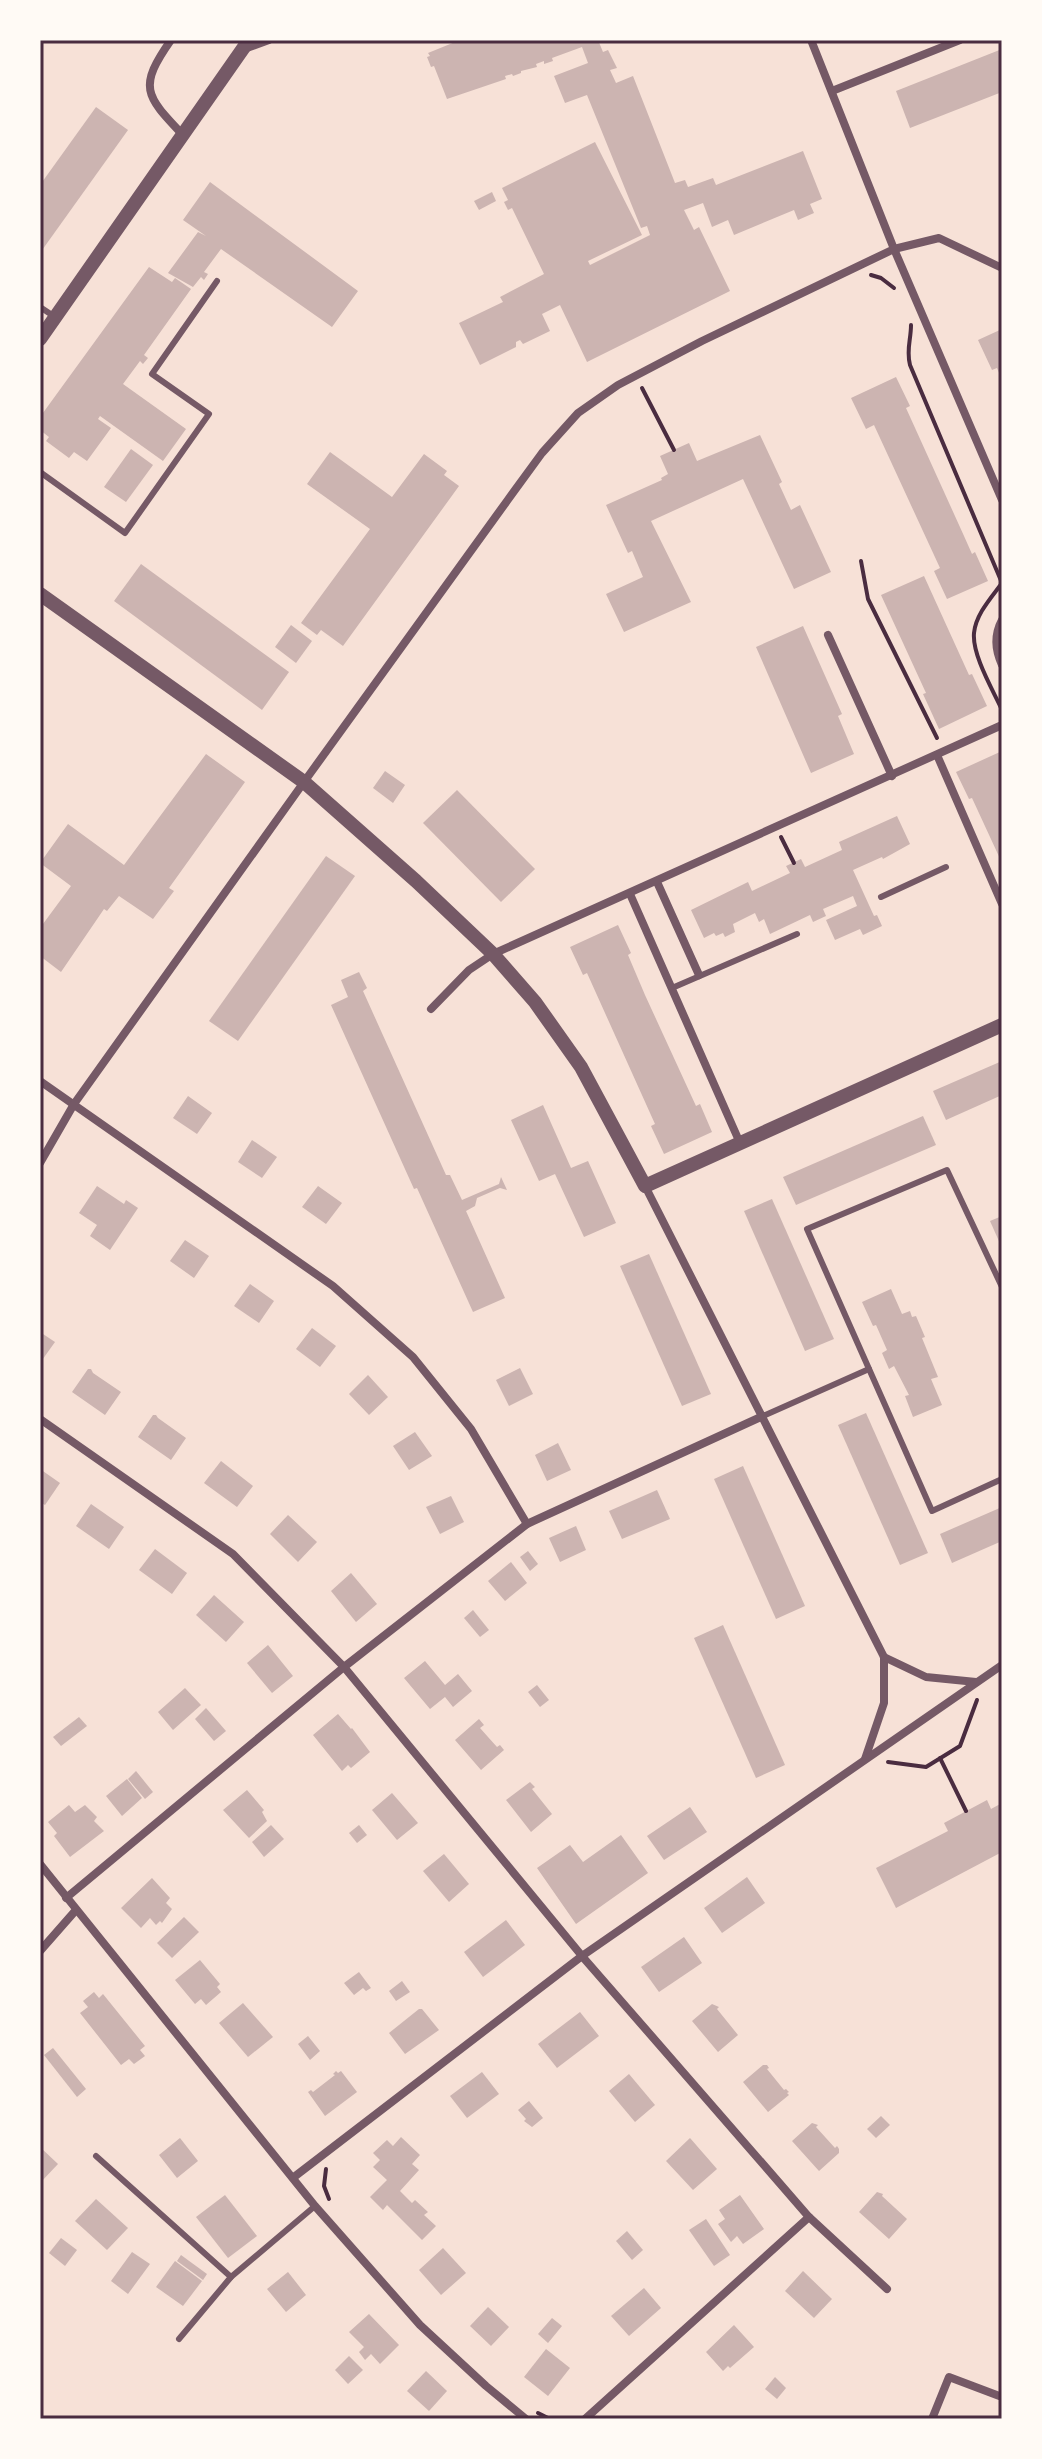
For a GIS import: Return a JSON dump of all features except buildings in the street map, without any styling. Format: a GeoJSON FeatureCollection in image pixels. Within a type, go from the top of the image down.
{"type":"FeatureCollection","features":[{"type":"Feature","properties":{"kind":"street"},"geometry":{"type":"LineString","coordinates":[[171,40],[158,58],[148,87],[154,104],[182,134]]}},
{"type":"Feature","properties":{"kind":"street"},"geometry":{"type":"LineString","coordinates":[[40,339],[246,45],[269,40]]}},
{"type":"Feature","properties":{"kind":"street"},"geometry":{"type":"LineString","coordinates":[[811,40],[894,249],[1002,500]]}},
{"type":"Feature","properties":{"kind":"street"},"geometry":{"type":"LineString","coordinates":[[832,91],[960,40]]}},
{"type":"Feature","properties":{"kind":"street"},"geometry":{"type":"LineString","coordinates":[[40,1163],[74,1104],[304,782],[542,453],[578,413],[635,376],[894,249],[939,238],[1002,268]]}},
{"type":"Feature","properties":{"kind":"street"},"geometry":{"type":"LineString","coordinates":[[40,594],[304,782],[493,954],[535,1002],[581,1067],[645,1186],[884,1657],[884,1703],[865,1760]]}},
{"type":"Feature","properties":{"kind":"street"},"geometry":{"type":"LineString","coordinates":[[1002,620],[997,630],[1002,665]]}},
{"type":"Feature","properties":{"kind":"street"},"geometry":{"type":"LineString","coordinates":[[828,635],[892,776]]}},
{"type":"Feature","properties":{"kind":"street"},"geometry":{"type":"LineString","coordinates":[[431,1009],[469,970],[493,954],[1002,725]]}},
{"type":"Feature","properties":{"kind":"street"},"geometry":{"type":"LineString","coordinates":[[940,753],[1002,904]]}},
{"type":"Feature","properties":{"kind":"street"},"geometry":{"type":"LineString","coordinates":[[657,882],[699,975]]}},
{"type":"Feature","properties":{"kind":"street"},"geometry":{"type":"LineString","coordinates":[[630,894],[740,1143]]}},
{"type":"Feature","properties":{"kind":"street"},"geometry":{"type":"LineString","coordinates":[[645,1186],[1002,1025]]}},
{"type":"Feature","properties":{"kind":"street"},"geometry":{"type":"LineString","coordinates":[[40,1081],[333,1286],[413,1357],[471,1429],[527,1524]]}},
{"type":"Feature","properties":{"kind":"street"},"geometry":{"type":"LineString","coordinates":[[66,1898],[344,1667],[527,1524],[763,1416]]}},
{"type":"Feature","properties":{"kind":"street"},"geometry":{"type":"LineString","coordinates":[[40,1419],[233,1554],[344,1667],[582,1956],[809,2217],[887,2289]]}},
{"type":"Feature","properties":{"kind":"street"},"geometry":{"type":"LineString","coordinates":[[884,1657],[926,1677],[976,1682]]}},
{"type":"Feature","properties":{"kind":"street"},"geometry":{"type":"LineString","coordinates":[[294,2177],[582,1956],[1002,1665]]}},
{"type":"Feature","properties":{"kind":"street"},"geometry":{"type":"LineString","coordinates":[[40,1864],[315,2206],[420,2325],[526,2419]]}},
{"type":"Feature","properties":{"kind":"street"},"geometry":{"type":"LineString","coordinates":[[40,1951],[76,1910]]}},
{"type":"Feature","properties":{"kind":"street"},"geometry":{"type":"LineString","coordinates":[[585,2419],[809,2217]]}},
{"type":"Feature","properties":{"kind":"street"},"geometry":{"type":"LineString","coordinates":[[932,2419],[949,2377],[1002,2397]]}},
{"type":"Feature","properties":{"kind":"lane"},"geometry":{"type":"LineString","coordinates":[[40,472],[125,533],[209,414],[152,374],[217,281]]}},
{"type":"Feature","properties":{"kind":"lane"},"geometry":{"type":"LineString","coordinates":[[40,307],[55,317]]}},
{"type":"Feature","properties":{"kind":"lane"},"geometry":{"type":"LineString","coordinates":[[881,897],[946,867]]}},
{"type":"Feature","properties":{"kind":"lane"},"geometry":{"type":"LineString","coordinates":[[672,988],[797,934]]}},
{"type":"Feature","properties":{"kind":"lane"},"geometry":{"type":"LineString","coordinates":[[1002,1287],[947,1170],[807,1229],[932,1511],[1002,1479]]}},
{"type":"Feature","properties":{"kind":"lane"},"geometry":{"type":"LineString","coordinates":[[763,1416],[869,1369]]}},
{"type":"Feature","properties":{"kind":"lane"},"geometry":{"type":"LineString","coordinates":[[96,2156],[231,2277]]}},
{"type":"Feature","properties":{"kind":"lane"},"geometry":{"type":"LineString","coordinates":[[179,2339],[231,2277],[315,2206]]}},
{"type":"Feature","properties":{"kind":"path"},"geometry":{"type":"LineString","coordinates":[[847,271],[852,283],[869,275],[881,278],[894,288]]}},
{"type":"Feature","properties":{"kind":"path"},"geometry":{"type":"LineString","coordinates":[[905,313],[911,325],[906,350],[910,365],[1002,583],[982,611],[974,634],[980,661],[1002,710]]}},
{"type":"Feature","properties":{"kind":"path"},"geometry":{"type":"LineString","coordinates":[[635,376],[674,450]]}},
{"type":"Feature","properties":{"kind":"path"},"geometry":{"type":"LineString","coordinates":[[861,561],[868,599],[940,753]]}},
{"type":"Feature","properties":{"kind":"path"},"geometry":{"type":"LineString","coordinates":[[776,828],[794,863]]}},
{"type":"Feature","properties":{"kind":"path"},"geometry":{"type":"LineString","coordinates":[[897,1753],[886,1762],[926,1767],[960,1746],[979,1697],[967,1705]]}},
{"type":"Feature","properties":{"kind":"path"},"geometry":{"type":"LineString","coordinates":[[940,1758],[966,1811]]}},
{"type":"Feature","properties":{"kind":"path"},"geometry":{"type":"LineString","coordinates":[[326,2167],[324,2186],[331,2203]]}},
{"type":"Feature","properties":{"kind":"path"},"geometry":{"type":"LineString","coordinates":[[528,2407],[550,2419]]}}]}
